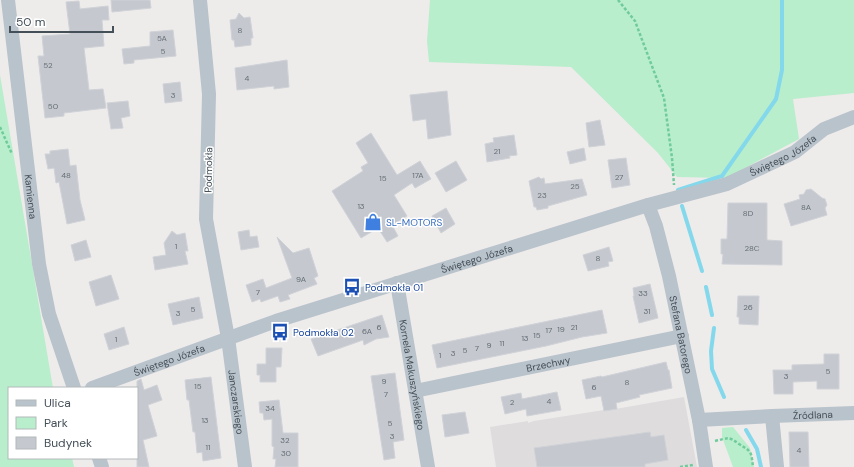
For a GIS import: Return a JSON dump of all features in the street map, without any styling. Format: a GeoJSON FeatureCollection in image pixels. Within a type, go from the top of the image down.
{"type":"FeatureCollection","features":[{"type":"Feature","properties":{"kind":"street","name":"Kamienna"},"geometry":{"type":"LineString","coordinates":[[8,0],[38,264],[49,314],[74,387]]}},
{"type":"Feature","properties":{"kind":"street","name":"Podmokła"},"geometry":{"type":"LineString","coordinates":[[200,0],[209,94],[206,220],[228,338]]}},
{"type":"Feature","properties":{"kind":"street","name":"Świętego Józefa"},"geometry":{"type":"LineString","coordinates":[[95,387],[276,321],[674,197],[727,184],[795,152],[824,129],[854,117]]}},
{"type":"Feature","properties":{"kind":"street","name":"Stefana Batorego"},"geometry":{"type":"LineString","coordinates":[[648,205],[656,226],[669,276],[699,420],[706,467]]}},
{"type":"Feature","properties":{"kind":"street","name":"Kornela Makuszyńskiego"},"geometry":{"type":"LineString","coordinates":[[397,283],[428,467]]}},
{"type":"Feature","properties":{"kind":"street","name":"Brzechwy"},"geometry":{"type":"LineString","coordinates":[[415,390],[682,336]]}},
{"type":"Feature","properties":{"kind":"street","name":"Janczarskiego"},"geometry":{"type":"LineString","coordinates":[[228,338],[245,467]]}},
{"type":"Feature","properties":{"kind":"street","name":"Źródlana"},"geometry":{"type":"LineString","coordinates":[[699,420],[854,413]]}},
{"type":"Feature","properties":{"kind":"street"},"geometry":{"type":"LineString","coordinates":[[772,416],[777,467]]}},
{"type":"Feature","properties":{"kind":"path"},"geometry":{"type":"LineString","coordinates":[[618,0],[635,21],[664,98],[672,158],[674,197]]}},
{"type":"Feature","properties":{"kind":"path"},"geometry":{"type":"LineString","coordinates":[[703,444],[728,439],[736,440],[750,452],[752,467]]}},
{"type":"Feature","properties":{"kind":"shaded area"},"geometry":{"type":"Polygon","coordinates":[[[684,397],[697,467],[496,467],[490,427],[528,421],[528,423],[684,397]]]}},
{"type":"Feature","properties":{"kind":"green space"},"geometry":{"type":"Polygon","coordinates":[[[430,0],[854,0],[854,93],[793,99],[799,139],[726,178],[677,177],[658,153],[571,67],[429,62],[427,41],[430,0]]]}},
{"type":"Feature","properties":{"kind":"green space"},"geometry":{"type":"Polygon","coordinates":[[[0,75],[53,387],[8,387],[8,459],[72,459],[74,467],[0,467],[0,75]]]}},
{"type":"Feature","properties":{"kind":"green space"},"geometry":{"type":"Polygon","coordinates":[[[733,427],[750,448],[754,467],[733,467],[722,437],[722,428],[733,427]]]}},
{"type":"Feature","properties":{"kind":"building"},"geometry":{"type":"Polygon","coordinates":[[[111,0],[150,0],[151,8],[112,12],[111,0]]]}},
{"type":"Feature","properties":{"kind":"building"},"geometry":{"type":"Polygon","coordinates":[[[79,1],[80,9],[108,6],[109,20],[102,20],[104,46],[84,48],[89,90],[103,89],[106,108],[64,113],[64,116],[45,118],[38,56],[44,56],[42,36],[70,34],[66,2],[79,1]]]}},
{"type":"Feature","properties":{"kind":"building"},"geometry":{"type":"Polygon","coordinates":[[[239,13],[244,18],[250,17],[253,38],[251,38],[251,45],[235,47],[234,40],[232,40],[230,20],[236,19],[239,13]]]}},
{"type":"Feature","properties":{"kind":"building"},"geometry":{"type":"Polygon","coordinates":[[[173,30],[176,56],[134,60],[134,63],[124,64],[122,49],[150,46],[150,32],[173,30]]]}},
{"type":"Feature","properties":{"kind":"building"},"geometry":{"type":"Polygon","coordinates":[[[287,60],[289,87],[274,89],[274,86],[237,90],[235,68],[287,60]]]}},
{"type":"Feature","properties":{"kind":"building"},"geometry":{"type":"Polygon","coordinates":[[[180,82],[182,101],[165,103],[163,84],[180,82]]]}},
{"type":"Feature","properties":{"kind":"building"},"geometry":{"type":"Polygon","coordinates":[[[447,91],[451,135],[428,139],[426,119],[413,121],[410,95],[447,91]]]}},
{"type":"Feature","properties":{"kind":"building"},"geometry":{"type":"Polygon","coordinates":[[[128,101],[130,116],[121,118],[123,128],[111,129],[107,103],[128,101]]]}},
{"type":"Feature","properties":{"kind":"building"},"geometry":{"type":"Polygon","coordinates":[[[600,120],[605,145],[589,147],[586,123],[600,120]]]}},
{"type":"Feature","properties":{"kind":"building"},"geometry":{"type":"Polygon","coordinates":[[[371,133],[397,175],[420,161],[431,179],[415,188],[412,183],[394,195],[407,216],[392,225],[398,236],[387,242],[378,228],[361,238],[332,191],[363,171],[361,167],[368,163],[356,143],[371,133]]]}},
{"type":"Feature","properties":{"kind":"building"},"geometry":{"type":"Polygon","coordinates":[[[514,135],[517,155],[509,156],[510,158],[487,162],[485,144],[494,142],[493,138],[514,135]]]}},
{"type":"Feature","properties":{"kind":"building"},"geometry":{"type":"Polygon","coordinates":[[[584,148],[586,160],[570,164],[567,152],[584,148]]]}},
{"type":"Feature","properties":{"kind":"building"},"geometry":{"type":"Polygon","coordinates":[[[68,149],[70,166],[76,165],[80,200],[85,220],[67,224],[59,182],[56,183],[54,168],[48,169],[45,154],[50,154],[50,151],[68,149]]]}},
{"type":"Feature","properties":{"kind":"building"},"geometry":{"type":"Polygon","coordinates":[[[626,158],[630,185],[612,188],[608,160],[626,158]]]}},
{"type":"Feature","properties":{"kind":"building"},"geometry":{"type":"Polygon","coordinates":[[[456,161],[467,180],[446,192],[435,173],[456,161]]]}},
{"type":"Feature","properties":{"kind":"building"},"geometry":{"type":"Polygon","coordinates":[[[539,177],[541,179],[544,178],[545,184],[582,179],[587,195],[548,206],[548,208],[537,210],[536,207],[534,207],[529,181],[539,177]]]}},
{"type":"Feature","properties":{"kind":"building"},"geometry":{"type":"Polygon","coordinates":[[[811,189],[825,199],[827,205],[825,208],[827,215],[791,226],[784,204],[800,199],[799,195],[804,194],[806,190],[811,189]]]}},
{"type":"Feature","properties":{"kind":"building"},"geometry":{"type":"Polygon","coordinates":[[[728,203],[767,203],[767,240],[782,241],[782,265],[722,264],[723,254],[721,254],[721,239],[727,239],[728,203]]]}},
{"type":"Feature","properties":{"kind":"building"},"geometry":{"type":"Polygon","coordinates":[[[446,208],[455,224],[441,233],[432,216],[446,208]]]}},
{"type":"Feature","properties":{"kind":"building"},"geometry":{"type":"Polygon","coordinates":[[[249,230],[250,237],[257,236],[259,247],[241,250],[238,232],[249,230]]]}},
{"type":"Feature","properties":{"kind":"building"},"geometry":{"type":"Polygon","coordinates":[[[172,231],[177,235],[185,233],[188,251],[185,251],[188,264],[155,270],[153,257],[166,255],[164,243],[172,231]]]}},
{"type":"Feature","properties":{"kind":"building"},"geometry":{"type":"Polygon","coordinates":[[[277,237],[293,253],[309,248],[318,276],[314,278],[317,284],[288,295],[290,299],[280,302],[278,296],[261,302],[260,299],[252,302],[246,285],[263,279],[266,288],[292,278],[277,237]]]}},
{"type":"Feature","properties":{"kind":"building"},"geometry":{"type":"Polygon","coordinates":[[[86,240],[91,257],[75,261],[71,245],[86,240]]]}},
{"type":"Feature","properties":{"kind":"building"},"geometry":{"type":"Polygon","coordinates":[[[609,247],[613,261],[608,262],[609,266],[588,271],[583,255],[609,247]]]}},
{"type":"Feature","properties":{"kind":"building"},"geometry":{"type":"Polygon","coordinates":[[[111,275],[119,299],[96,306],[89,282],[111,275]]]}},
{"type":"Feature","properties":{"kind":"building"},"geometry":{"type":"Polygon","coordinates":[[[650,284],[658,318],[639,323],[633,296],[633,288],[650,284]]]}},
{"type":"Feature","properties":{"kind":"building"},"geometry":{"type":"Polygon","coordinates":[[[738,296],[759,296],[758,325],[739,324],[739,317],[737,317],[738,296]]]}},
{"type":"Feature","properties":{"kind":"building"},"geometry":{"type":"Polygon","coordinates":[[[199,297],[203,318],[173,325],[168,304],[199,297]]]}},
{"type":"Feature","properties":{"kind":"building"},"geometry":{"type":"Polygon","coordinates":[[[602,310],[607,333],[437,368],[432,345],[602,310]]]}},
{"type":"Feature","properties":{"kind":"building"},"geometry":{"type":"Polygon","coordinates":[[[382,315],[389,337],[376,339],[364,345],[363,340],[318,356],[311,339],[382,315]]]}},
{"type":"Feature","properties":{"kind":"building"},"geometry":{"type":"Polygon","coordinates":[[[124,327],[129,344],[109,350],[104,334],[124,327]]]}},
{"type":"Feature","properties":{"kind":"building"},"geometry":{"type":"Polygon","coordinates":[[[266,348],[282,348],[281,367],[276,367],[276,382],[260,382],[260,375],[257,375],[257,364],[266,364],[266,348]]]}},
{"type":"Feature","properties":{"kind":"building"},"geometry":{"type":"Polygon","coordinates":[[[824,354],[839,354],[839,389],[817,389],[817,381],[793,382],[793,394],[774,394],[773,370],[792,370],[792,365],[824,364],[824,354]]]}},
{"type":"Feature","properties":{"kind":"building"},"geometry":{"type":"Polygon","coordinates":[[[666,362],[672,388],[639,395],[640,397],[616,403],[617,409],[604,411],[601,396],[586,399],[582,380],[602,377],[666,362]]]}},
{"type":"Feature","properties":{"kind":"building"},"geometry":{"type":"Polygon","coordinates":[[[395,373],[404,440],[393,442],[395,458],[384,460],[371,376],[395,373]]]}},
{"type":"Feature","properties":{"kind":"building"},"geometry":{"type":"Polygon","coordinates":[[[211,377],[221,458],[203,461],[202,452],[197,453],[195,432],[193,432],[185,380],[211,377]]]}},
{"type":"Feature","properties":{"kind":"building"},"geometry":{"type":"Polygon","coordinates":[[[141,379],[144,390],[157,385],[162,400],[148,405],[157,436],[143,440],[149,467],[137,467],[137,381],[141,379]]]}},
{"type":"Feature","properties":{"kind":"building"},"geometry":{"type":"Polygon","coordinates":[[[557,392],[561,410],[527,416],[526,409],[505,414],[501,397],[521,393],[522,399],[557,392]]]}},
{"type":"Feature","properties":{"kind":"building"},"geometry":{"type":"Polygon","coordinates":[[[279,400],[283,433],[298,433],[298,467],[275,467],[276,459],[273,459],[274,447],[272,446],[272,419],[264,420],[263,413],[260,413],[259,402],[279,400]]]}},
{"type":"Feature","properties":{"kind":"building"},"geometry":{"type":"Polygon","coordinates":[[[465,412],[469,433],[445,437],[442,415],[465,412]]]}},
{"type":"Feature","properties":{"kind":"building"},"geometry":{"type":"Polygon","coordinates":[[[650,432],[651,437],[664,435],[668,460],[645,464],[645,467],[537,467],[534,448],[650,432]]]}},
{"type":"Feature","properties":{"kind":"building"},"geometry":{"type":"Polygon","coordinates":[[[789,432],[808,432],[809,467],[790,467],[789,432]]]}},
{"type":"Feature","properties":{"kind":"waterway"},"geometry":{"type":"LineString","coordinates":[[678,190],[722,176],[776,99],[782,70],[782,0]]}},
{"type":"Feature","properties":{"kind":"waterway"},"geometry":{"type":"LineString","coordinates":[[682,206],[702,271]]}},
{"type":"Feature","properties":{"kind":"waterway"},"geometry":{"type":"LineString","coordinates":[[706,287],[712,315]]}},
{"type":"Feature","properties":{"kind":"waterway"},"geometry":{"type":"LineString","coordinates":[[714,328],[711,351],[712,369],[724,397]]}},
{"type":"Feature","properties":{"kind":"waterway"},"geometry":{"type":"LineString","coordinates":[[746,430],[757,449],[761,467]]}},
{"type":"Feature","properties":{"kind":"place","name":"SL-MOTORS"},"geometry":{"type":"Point","coordinates":[373,222]}},
{"type":"Feature","properties":{"kind":"place","name":"Podmokła 01"},"geometry":{"type":"Point","coordinates":[352,287]}},
{"type":"Feature","properties":{"kind":"place","name":"Podmokła 02"},"geometry":{"type":"Point","coordinates":[280,332]}}]}
